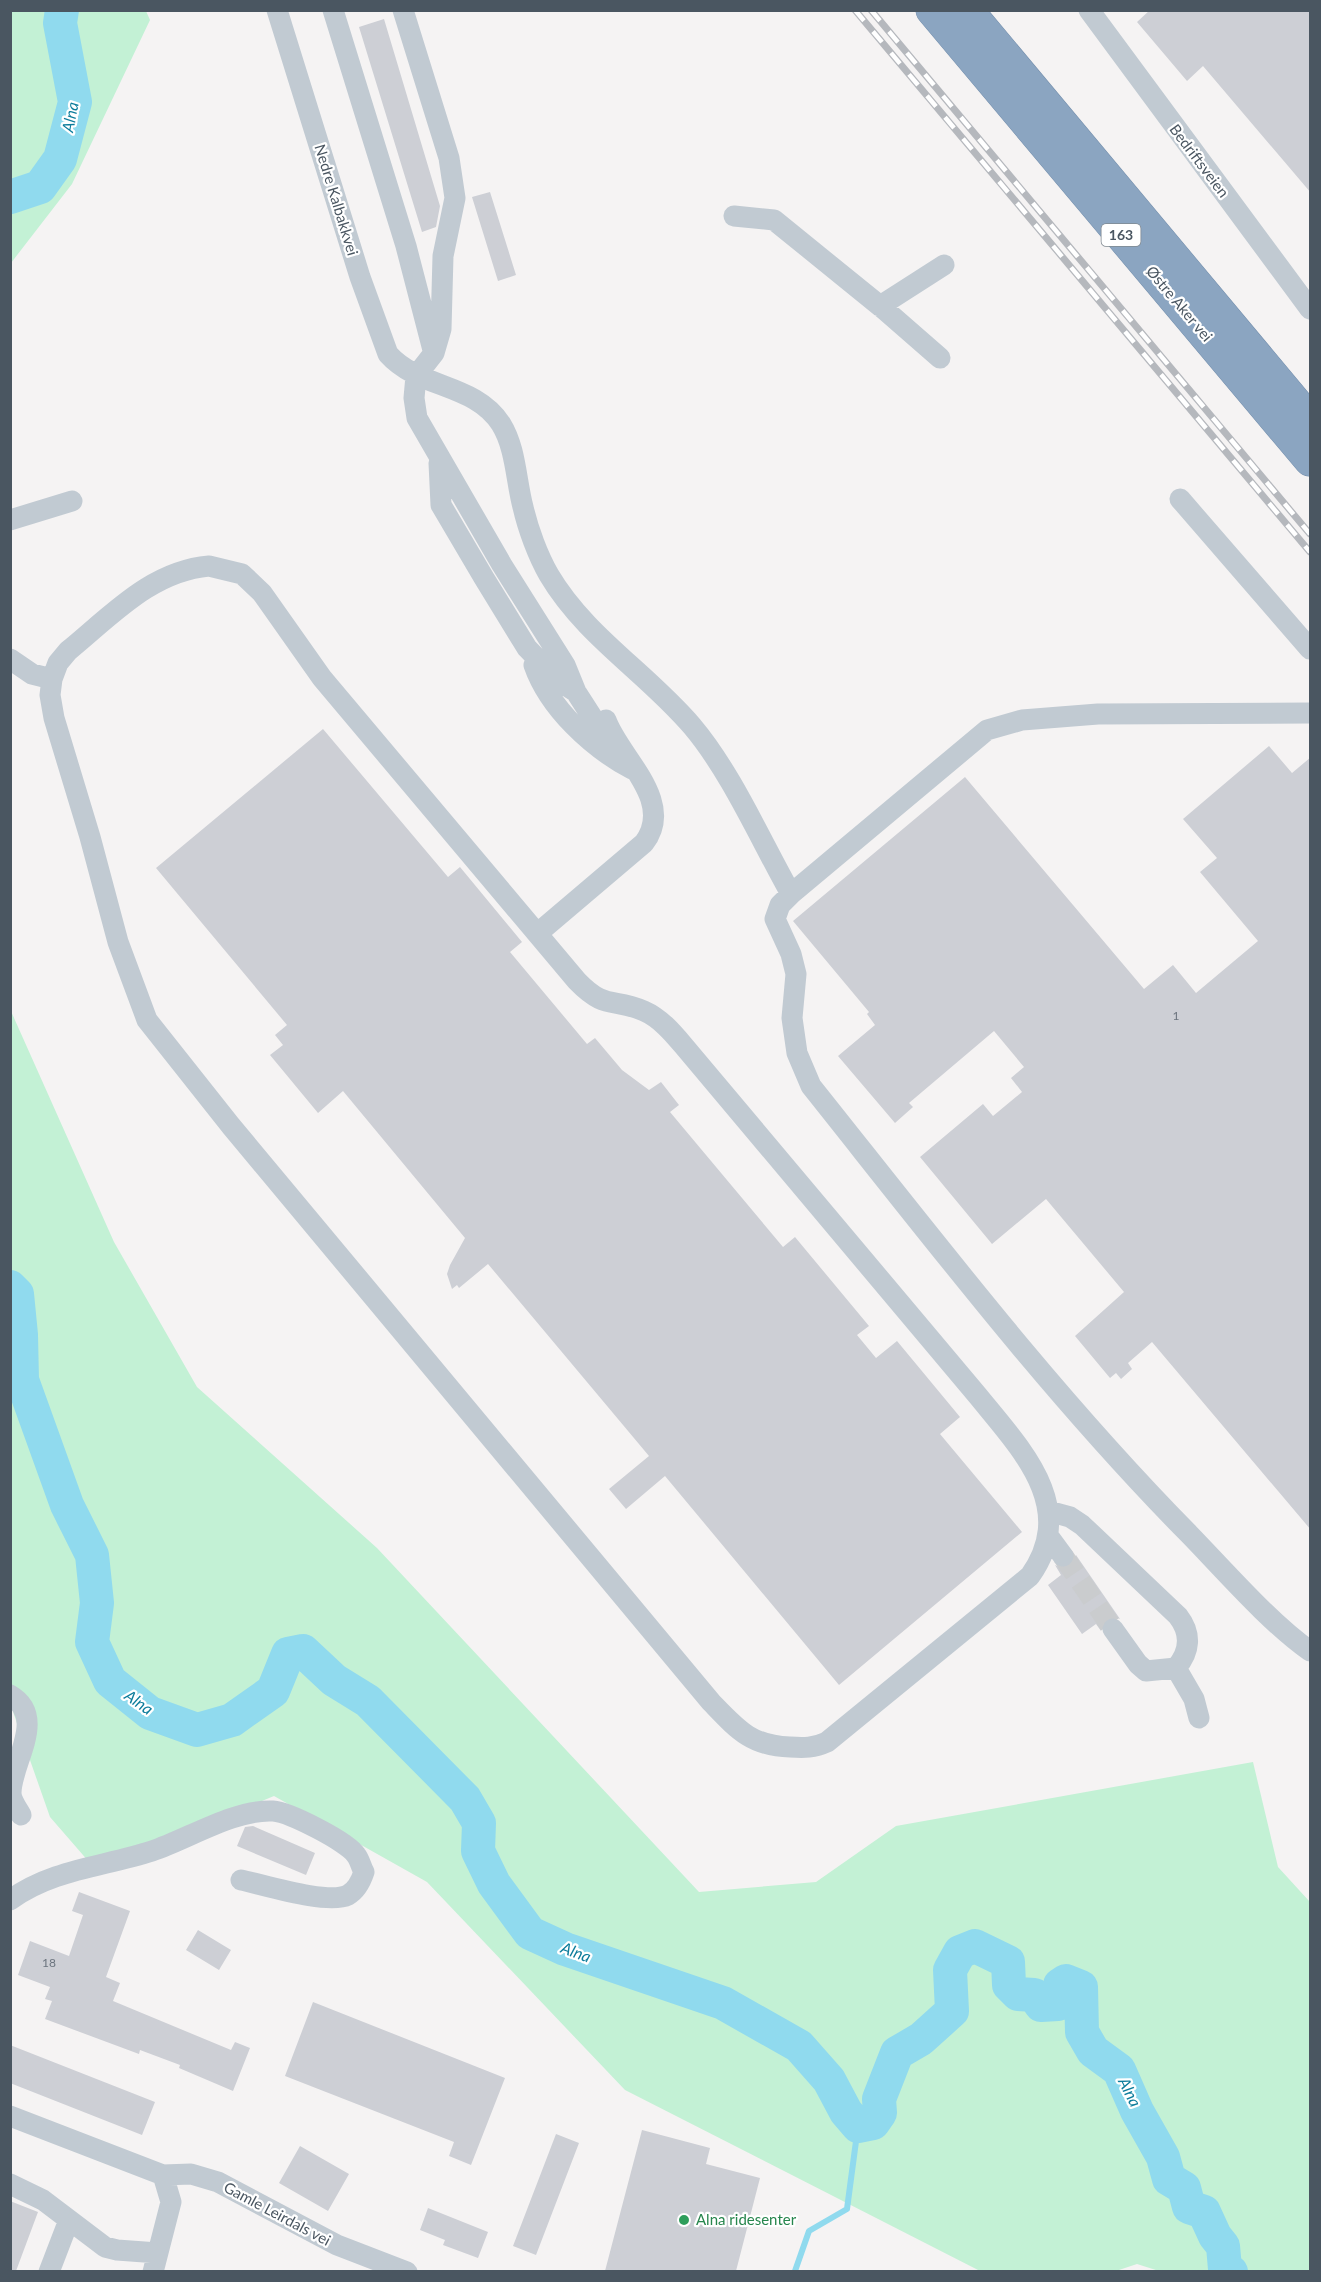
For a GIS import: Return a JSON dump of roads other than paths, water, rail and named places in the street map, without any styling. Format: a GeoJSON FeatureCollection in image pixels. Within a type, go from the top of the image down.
{"type":"FeatureCollection","features":[{"type":"Feature","properties":{"kind":"highway","name":"Østre Aker vei"},"geometry":{"type":"LineString","coordinates":[[932,10],[1311,460]]}},
{"type":"Feature","properties":{"kind":"highway","name":"Østre Aker vei"},"geometry":{"type":"LineString","coordinates":[[967,10],[1311,420]]}},
{"type":"Feature","properties":{"kind":"street","name":"Nedre Kalbakkvei"},"geometry":{"type":"LineString","coordinates":[[277,10],[373,317],[388,354],[396,363],[416,376],[466,394],[484,406],[501,425],[510,445],[523,509],[549,574],[591,631],[654,685],[711,749],[791,894]]}},
{"type":"Feature","properties":{"kind":"street"},"geometry":{"type":"LineString","coordinates":[[333,10],[406,246],[434,353]]}},
{"type":"Feature","properties":{"kind":"street"},"geometry":{"type":"LineString","coordinates":[[403,10],[449,158],[455,190],[454,211],[443,256],[441,328],[434,353],[416,376],[414,398],[417,418],[502,565],[565,665],[576,692],[594,720],[610,733],[638,772],[649,794],[652,813],[650,832],[644,843],[543,929]]}},
{"type":"Feature","properties":{"kind":"street","name":"Bedriftsveien"},"geometry":{"type":"LineString","coordinates":[[1089,10],[1311,309]]}},
{"type":"Feature","properties":{"kind":"street"},"geometry":{"type":"LineString","coordinates":[[734,216],[774,220],[880,306],[939,358]]}},
{"type":"Feature","properties":{"kind":"street"},"geometry":{"type":"LineString","coordinates":[[880,306],[944,265]]}},
{"type":"Feature","properties":{"kind":"street"},"geometry":{"type":"LineString","coordinates":[[439,456],[441,505],[527,648],[537,674],[585,738],[638,772]]}},
{"type":"Feature","properties":{"kind":"street"},"geometry":{"type":"LineString","coordinates":[[1180,499],[1311,648]]}},
{"type":"Feature","properties":{"kind":"street"},"geometry":{"type":"LineString","coordinates":[[10,520],[72,501]]}},
{"type":"Feature","properties":{"kind":"street"},"geometry":{"type":"LineString","coordinates":[[209,566],[242,574],[262,593],[322,678],[543,929],[590,994],[609,1004],[643,1010],[668,1028],[1025,1455],[1038,1476],[1048,1511],[1049,1537],[1041,1561],[1030,1576],[827,1742],[806,1748],[769,1746],[752,1739],[731,1724],[159,1038],[147,1020],[118,942],[54,718],[50,695],[52,679],[58,663],[68,651],[139,592],[162,577],[191,568],[209,566]]}},
{"type":"Feature","properties":{"kind":"street"},"geometry":{"type":"LineString","coordinates":[[527,648],[559,681],[576,692]]}},
{"type":"Feature","properties":{"kind":"street"},"geometry":{"type":"LineString","coordinates":[[10,659],[32,674],[52,679]]}},
{"type":"Feature","properties":{"kind":"street"},"geometry":{"type":"LineString","coordinates":[[565,665],[584,684],[603,711],[610,733]]}},
{"type":"Feature","properties":{"kind":"street"},"geometry":{"type":"LineString","coordinates":[[1311,714],[1098,714],[1022,720],[987,730],[791,894],[780,905],[775,920],[791,954],[796,974],[792,1018],[796,1053],[811,1086],[1046,1380],[1116,1459],[1224,1570],[1311,1651]]}},
{"type":"Feature","properties":{"kind":"street"},"geometry":{"type":"LineString","coordinates":[[1048,1511],[1070,1517],[1082,1525],[1178,1616],[1188,1634],[1186,1656],[1176,1668],[1146,1671],[1138,1664],[1113,1629]]}},
{"type":"Feature","properties":{"kind":"street"},"geometry":{"type":"LineString","coordinates":[[1049,1537],[1063,1556]]}},
{"type":"Feature","properties":{"kind":"street"},"geometry":{"type":"LineString","coordinates":[[1176,1668],[1194,1699],[1198,1718]]}},
{"type":"Feature","properties":{"kind":"street"},"geometry":{"type":"LineString","coordinates":[[10,1695],[22,1705],[28,1730],[11,1793],[21,1815]]}},
{"type":"Feature","properties":{"kind":"street"},"geometry":{"type":"LineString","coordinates":[[10,1900],[43,1881],[74,1869],[150,1851],[254,1812],[275,1811],[308,1822],[356,1853],[363,1872],[360,1883],[349,1894],[333,1899],[242,1880]]}},
{"type":"Feature","properties":{"kind":"street","name":"Gamle Leirdals vei"},"geometry":{"type":"LineString","coordinates":[[10,2116],[163,2175],[191,2174],[218,2182],[337,2245],[407,2271]]}},
{"type":"Feature","properties":{"kind":"street"},"geometry":{"type":"LineString","coordinates":[[10,2184],[43,2200],[105,2247],[155,2262],[171,2202],[163,2175]]}},
{"type":"Feature","properties":{"kind":"street"},"geometry":{"type":"LineString","coordinates":[[49,2271],[69,2220]]}},
{"type":"Feature","properties":{"kind":"waterway","name":"Alna"},"geometry":{"type":"LineString","coordinates":[[10,197],[40,187],[60,159],[75,102],[60,23],[62,10]]}},
{"type":"Feature","properties":{"kind":"waterway","name":"Alna"},"geometry":{"type":"LineString","coordinates":[[10,1287],[17,1294],[22,1380],[67,1505],[92,1555],[97,1603],[92,1642],[110,1681],[150,1713],[197,1730],[232,1720],[273,1691],[288,1654],[303,1651],[334,1680],[368,1701],[465,1799],[479,1823],[478,1851],[494,1884],[530,1933],[565,1949],[723,2003],[799,2046],[829,2080],[846,2112],[858,2126],[873,2123],[880,2113],[879,2099],[897,2053],[921,2039],[952,2011],[950,1970],[960,1952],[975,1946],[1008,1962],[1009,1985],[1018,1994],[1034,1995],[1041,2005],[1058,2004],[1060,1985],[1066,1981],[1081,1987],[1082,2032],[1093,2051],[1119,2070],[1137,2111],[1163,2157],[1169,2179],[1184,2188],[1189,2207],[1204,2212],[1215,2236],[1223,2246],[1225,2269],[1231,2272]]}},
{"type":"Feature","properties":{"kind":"waterway"},"geometry":{"type":"LineString","coordinates":[[795,2271],[809,2231],[847,2209],[858,2126]]}},
{"type":"Feature","properties":{"kind":"tunnel"},"geometry":{"type":"LineString","coordinates":[[1063,1556],[1113,1629]]}},
{"type":"Feature","properties":{"kind":"railway"},"geometry":{"type":"LineString","coordinates":[[855,10],[1310,552]]}},
{"type":"Feature","properties":{"kind":"railway"},"geometry":{"type":"LineString","coordinates":[[871,10],[1310,534]]}},
{"type":"Feature","properties":{"kind":"place","name":"Alna ridesenter"},"geometry":{"type":"Point","coordinates":[684,2220]}}]}
